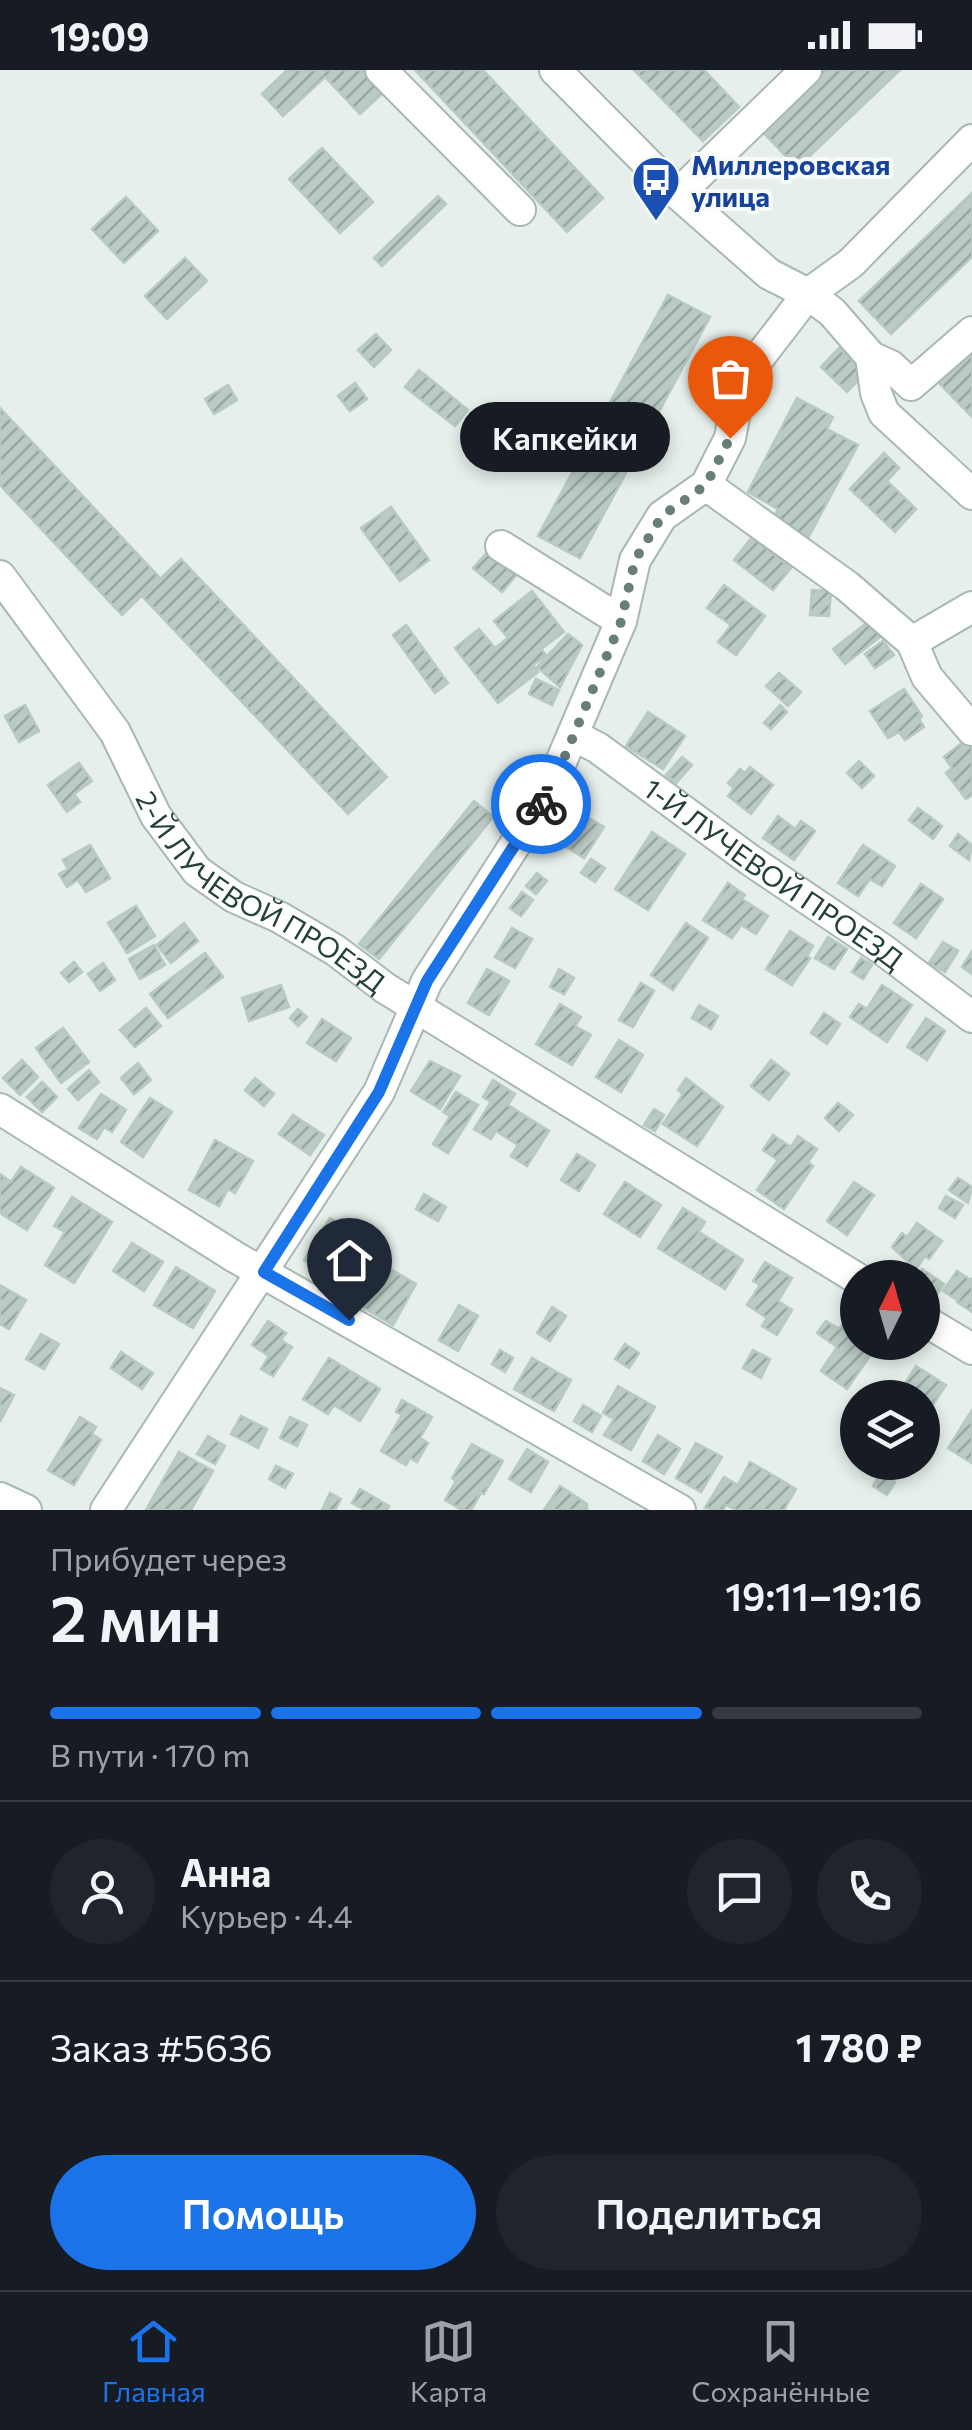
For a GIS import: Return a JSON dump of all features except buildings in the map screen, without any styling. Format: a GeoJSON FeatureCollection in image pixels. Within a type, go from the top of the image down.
{"type":"FeatureCollection","features":[{"type":"Feature","properties":{"kind":"street"},"geometry":{"type":"LineString","coordinates":[[381,70],[520,210]]}},
{"type":"Feature","properties":{"kind":"street"},"geometry":{"type":"LineString","coordinates":[[555,70],[678,194],[769,274],[808,294],[832,312],[871,357],[891,366],[911,385],[972,332]]}},
{"type":"Feature","properties":{"kind":"street"},"geometry":{"type":"LineString","coordinates":[[678,194],[806,70]]}},
{"type":"Feature","properties":{"kind":"street"},"geometry":{"type":"LineString","coordinates":[[106,1510],[379,1092],[427,981],[546,795],[621,622],[635,560],[662,516],[706,485],[730,438],[741,381],[808,294],[851,263],[972,140]]}},
{"type":"Feature","properties":{"kind":"street"},"geometry":{"type":"LineString","coordinates":[[871,357],[876,393],[884,413],[972,494]]}},
{"type":"Feature","properties":{"kind":"street"},"geometry":{"type":"LineString","coordinates":[[706,485],[847,586],[912,642],[927,677],[972,730]]}},
{"type":"Feature","properties":{"kind":"street"},"geometry":{"type":"LineString","coordinates":[[501,546],[621,622]]}},
{"type":"Feature","properties":{"kind":"street","name":"2-Й ЛУЧЕВОЙ ПРОЕЗД"},"geometry":{"type":"LineString","coordinates":[[0,576],[116,732],[156,816],[196,871],[234,897],[335,950],[416,1007],[840,1268]]}},
{"type":"Feature","properties":{"kind":"street"},"geometry":{"type":"LineString","coordinates":[[912,642],[972,607]]}},
{"type":"Feature","properties":{"kind":"street","name":"1-Й ЛУЧЕВОЙ ПРОЕЗД"},"geometry":{"type":"LineString","coordinates":[[574,736],[598,748],[972,1017]]}},
{"type":"Feature","properties":{"kind":"street"},"geometry":{"type":"LineString","coordinates":[[0,1109],[264,1272],[680,1510]]}},
{"type":"Feature","properties":{"kind":"street"},"geometry":{"type":"LineString","coordinates":[[940,1330],[972,1349]]}},
{"type":"Feature","properties":{"kind":"street"},"geometry":{"type":"LineString","coordinates":[[0,1498],[26,1510]]}},
{"type":"Feature","properties":{"kind":"way so far"},"geometry":{"type":"LineString","coordinates":[[541,804],[621,622],[635,560],[662,516],[706,485],[730,438]]}},
{"type":"Feature","properties":{"kind":"place","name":"Миллеровская улица"},"geometry":{"type":"Point","coordinates":[656,222]}},
{"type":"Feature","properties":{"kind":"place","name":"Капкейки"},"geometry":{"type":"Point","coordinates":[730,438]}},
{"type":"Feature","properties":{"kind":"route"},"geometry":{"type":"LineString","coordinates":[[349,1320],[264,1272],[379,1092],[427,981],[541,804]]}}]}
